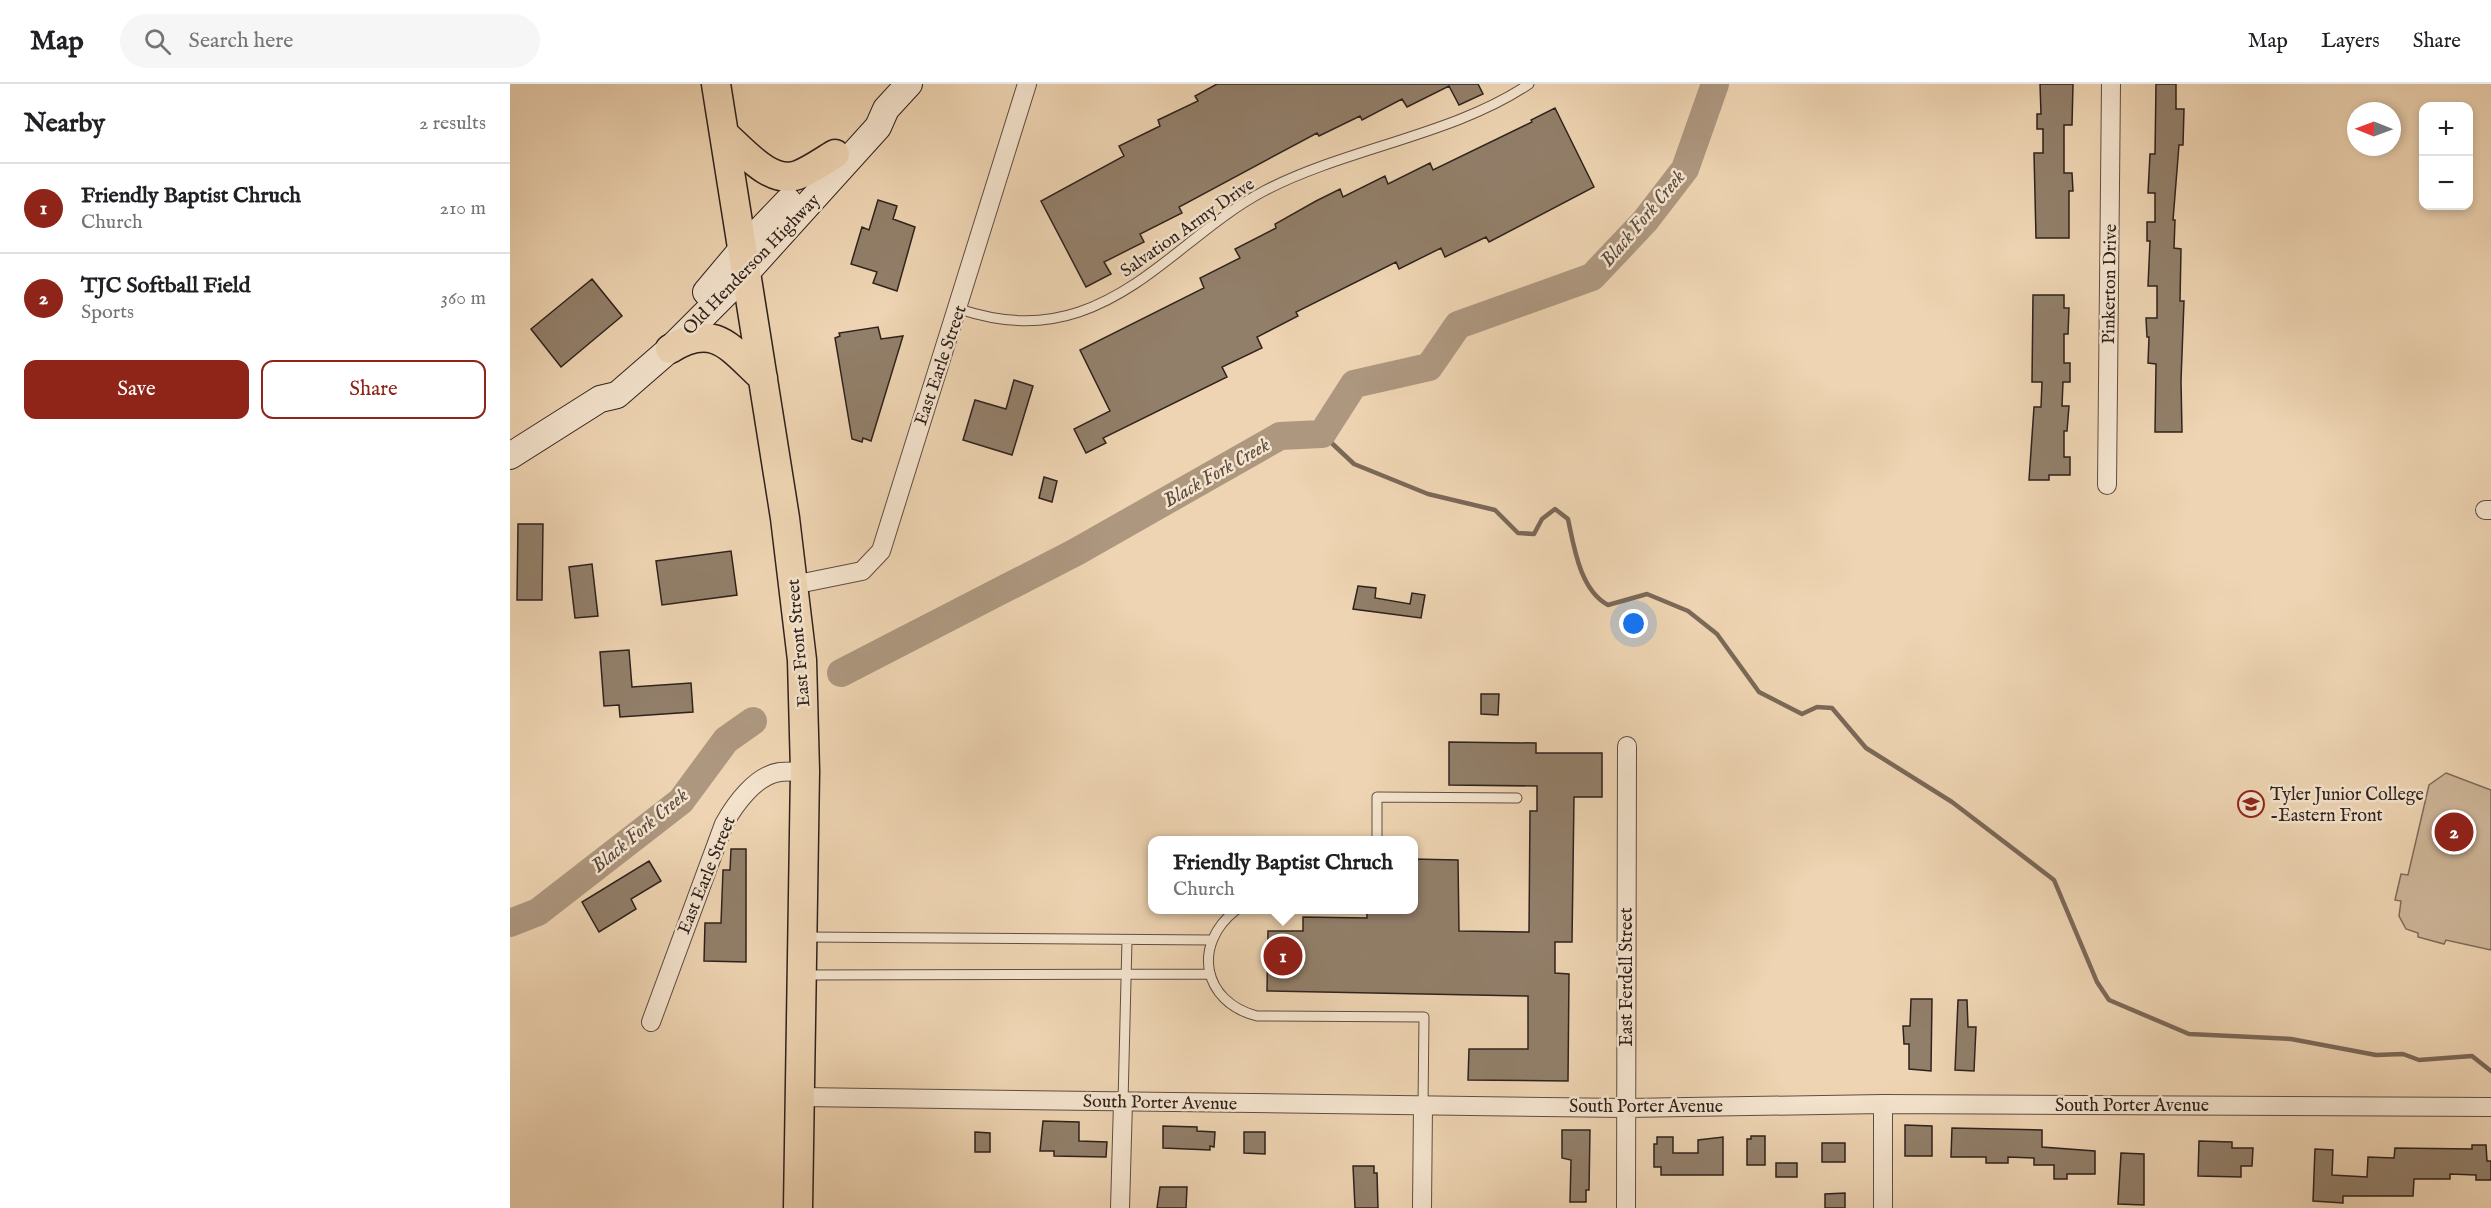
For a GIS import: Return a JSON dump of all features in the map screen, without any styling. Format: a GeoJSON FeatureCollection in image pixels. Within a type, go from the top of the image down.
{"type":"FeatureCollection","features":[{"type":"Feature","properties":{"kind":"main road","name":"East Front Street"},"geometry":{"type":"LineString","coordinates":[[716,84],[763,378],[802,660],[805,771],[798,1208]]}},
{"type":"Feature","properties":{"kind":"main road","name":"Old Henderson Highway"},"geometry":{"type":"LineString","coordinates":[[600,399],[608,384],[707,291],[744,260],[878,127],[886,110],[909,84]]}},
{"type":"Feature","properties":{"kind":"main road","name":"Old Henderson Highway"},"geometry":{"type":"LineString","coordinates":[[510,456],[600,399],[617,395],[670,349],[835,154],[868,118],[886,110]]}},
{"type":"Feature","properties":{"kind":"main road"},"geometry":{"type":"LineString","coordinates":[[724,134],[761,167],[784,176],[799,175],[835,154]]}},
{"type":"Feature","properties":{"kind":"main road"},"geometry":{"type":"LineString","coordinates":[[670,349],[691,337],[716,338],[763,378]]}},
{"type":"Feature","properties":{"kind":"street","name":"East Earle Street"},"geometry":{"type":"LineString","coordinates":[[793,585],[862,571],[881,551],[920,423],[959,309],[1027,84]]}},
{"type":"Feature","properties":{"kind":"street","name":"Pinkerton Drive"},"geometry":{"type":"LineString","coordinates":[[2107,485],[2111,84]]}},
{"type":"Feature","properties":{"kind":"street","name":"East Ferdell Street"},"geometry":{"type":"LineString","coordinates":[[1626,1208],[1627,746]]}},
{"type":"Feature","properties":{"kind":"street","name":"East Earle Street"},"geometry":{"type":"LineString","coordinates":[[651,1022],[719,834],[730,811],[746,794],[772,774],[805,771]]}},
{"type":"Feature","properties":{"kind":"street","name":"South Porter Avenue"},"geometry":{"type":"LineString","coordinates":[[800,1097],[1626,1108],[1883,1104],[2491,1107]]}},
{"type":"Feature","properties":{"kind":"street"},"geometry":{"type":"LineString","coordinates":[[1120,1208],[1123,1102]]}},
{"type":"Feature","properties":{"kind":"street"},"geometry":{"type":"LineString","coordinates":[[1882,1208],[1883,1104]]}},
{"type":"Feature","properties":{"kind":"street"},"geometry":{"type":"LineString","coordinates":[[1422,1208],[1423,1105]]}},
{"type":"Feature","properties":{"kind":"lane","name":"Salvation Army Drive"},"geometry":{"type":"LineString","coordinates":[[959,309],[1014,322],[1048,320],[1080,312],[1138,283],[1215,223],[1263,192],[1304,172],[1466,116],[1529,84]]}},
{"type":"Feature","properties":{"kind":"lane"},"geometry":{"type":"LineString","coordinates":[[1377,836],[1377,797],[1517,798]]}},
{"type":"Feature","properties":{"kind":"lane"},"geometry":{"type":"LineString","coordinates":[[1232,914],[1210,940],[1208,974],[1218,991],[1230,1003],[1243,1012],[1257,1016],[1424,1017],[1423,1105]]}},
{"type":"Feature","properties":{"kind":"lane"},"geometry":{"type":"LineString","coordinates":[[802,937],[1210,940]]}},
{"type":"Feature","properties":{"kind":"lane"},"geometry":{"type":"LineString","coordinates":[[1123,1102],[1127,940]]}},
{"type":"Feature","properties":{"kind":"lane"},"geometry":{"type":"LineString","coordinates":[[801,975],[1208,974]]}},
{"type":"Feature","properties":{"kind":"shaded area"},"geometry":{"type":"Polygon","coordinates":[[[2446,773],[2491,790],[2491,950],[2446,940],[2444,944],[2418,937],[2418,933],[2406,929],[2399,916],[2401,901],[2395,900],[2401,874],[2408,875],[2429,785],[2446,773]]]}},
{"type":"Feature","properties":{"kind":"building"},"geometry":{"type":"Polygon","coordinates":[[[1217,84],[1478,84],[1483,94],[1459,105],[1449,86],[1407,107],[1402,99],[1362,120],[1360,116],[1319,136],[1317,133],[1179,207],[1182,213],[1140,234],[1144,242],[1104,262],[1111,274],[1086,287],[1041,201],[1124,156],[1119,146],[1160,126],[1158,120],[1198,101],[1195,96],[1217,84]]]}},
{"type":"Feature","properties":{"kind":"building"},"geometry":{"type":"Polygon","coordinates":[[[2040,84],[2073,84],[2072,125],[2064,125],[2064,173],[2072,173],[2073,191],[2069,191],[2069,238],[2036,238],[2034,153],[2043,153],[2043,129],[2037,129],[2037,114],[2041,114],[2040,84]]]}},
{"type":"Feature","properties":{"kind":"building"},"geometry":{"type":"Polygon","coordinates":[[[2156,84],[2176,84],[2176,109],[2184,109],[2183,145],[2179,145],[2173,220],[2175,220],[2174,248],[2181,249],[2180,301],[2184,301],[2182,432],[2155,432],[2156,364],[2148,363],[2149,337],[2147,337],[2146,318],[2157,318],[2157,286],[2148,286],[2150,241],[2147,241],[2147,222],[2155,222],[2155,193],[2148,193],[2150,154],[2155,154],[2156,84]]]}},
{"type":"Feature","properties":{"kind":"building"},"geometry":{"type":"Polygon","coordinates":[[[1555,108],[1594,187],[1489,242],[1486,237],[1445,257],[1441,248],[1399,269],[1396,262],[1296,312],[1298,316],[1257,337],[1262,348],[1222,367],[1227,377],[1103,438],[1106,443],[1086,453],[1074,429],[1110,411],[1080,350],[1204,288],[1200,278],[1240,258],[1235,249],[1276,228],[1275,224],[1316,201],[1340,189],[1343,197],[1385,176],[1388,184],[1430,163],[1433,170],[1532,122],[1531,120],[1555,108]]]}},
{"type":"Feature","properties":{"kind":"building"},"geometry":{"type":"Polygon","coordinates":[[[878,200],[897,206],[893,219],[915,227],[897,291],[873,283],[877,272],[851,264],[862,227],[869,230],[878,200]]]}},
{"type":"Feature","properties":{"kind":"building"},"geometry":{"type":"Polygon","coordinates":[[[592,279],[622,316],[561,367],[531,329],[592,279]]]}},
{"type":"Feature","properties":{"kind":"building"},"geometry":{"type":"Polygon","coordinates":[[[2033,295],[2064,295],[2064,308],[2069,308],[2068,334],[2064,334],[2064,363],[2070,363],[2070,382],[2063,382],[2062,406],[2069,406],[2067,431],[2064,431],[2064,457],[2070,457],[2070,475],[2049,475],[2049,480],[2029,480],[2034,407],[2041,407],[2042,382],[2032,382],[2033,295]]]}},
{"type":"Feature","properties":{"kind":"building"},"geometry":{"type":"Polygon","coordinates":[[[878,327],[881,339],[903,336],[871,441],[863,438],[862,442],[852,439],[835,338],[840,336],[839,333],[878,327]]]}},
{"type":"Feature","properties":{"kind":"building"},"geometry":{"type":"Polygon","coordinates":[[[1014,380],[1033,386],[1012,455],[963,440],[975,400],[1006,409],[1014,380]]]}},
{"type":"Feature","properties":{"kind":"building"},"geometry":{"type":"Polygon","coordinates":[[[1044,477],[1057,481],[1052,502],[1039,498],[1044,477]]]}},
{"type":"Feature","properties":{"kind":"building"},"geometry":{"type":"Polygon","coordinates":[[[518,524],[543,524],[542,600],[517,600],[518,524]]]}},
{"type":"Feature","properties":{"kind":"building"},"geometry":{"type":"Polygon","coordinates":[[[731,551],[737,595],[662,605],[656,561],[731,551]]]}},
{"type":"Feature","properties":{"kind":"building"},"geometry":{"type":"Polygon","coordinates":[[[592,564],[598,616],[575,618],[569,567],[592,564]]]}},
{"type":"Feature","properties":{"kind":"building"},"geometry":{"type":"Polygon","coordinates":[[[1358,586],[1376,588],[1375,598],[1410,604],[1412,593],[1425,595],[1421,618],[1353,609],[1358,586]]]}},
{"type":"Feature","properties":{"kind":"building"},"geometry":{"type":"Polygon","coordinates":[[[629,650],[632,687],[691,683],[693,712],[620,717],[619,705],[604,706],[600,652],[629,650]]]}},
{"type":"Feature","properties":{"kind":"building"},"geometry":{"type":"Polygon","coordinates":[[[1481,694],[1499,694],[1498,715],[1481,714],[1481,694]]]}},
{"type":"Feature","properties":{"kind":"building"},"geometry":{"type":"Polygon","coordinates":[[[1449,742],[1536,743],[1536,753],[1602,753],[1602,797],[1574,797],[1572,942],[1555,942],[1555,973],[1569,974],[1568,1081],[1468,1080],[1469,1049],[1528,1049],[1528,996],[1267,991],[1268,931],[1303,931],[1303,917],[1367,918],[1367,914],[1418,914],[1418,859],[1458,860],[1459,931],[1529,932],[1530,811],[1537,811],[1537,786],[1449,785],[1449,742]]]}},
{"type":"Feature","properties":{"kind":"building"},"geometry":{"type":"Polygon","coordinates":[[[731,849],[746,849],[746,962],[704,961],[705,923],[721,923],[723,870],[730,870],[731,849]]]}},
{"type":"Feature","properties":{"kind":"building"},"geometry":{"type":"Polygon","coordinates":[[[649,861],[661,881],[631,899],[636,909],[599,932],[582,902],[649,861]]]}},
{"type":"Feature","properties":{"kind":"building"},"geometry":{"type":"Polygon","coordinates":[[[1911,999],[1932,999],[1931,1071],[1909,1069],[1909,1044],[1904,1044],[1903,1026],[1910,1026],[1911,999]]]}},
{"type":"Feature","properties":{"kind":"building"},"geometry":{"type":"Polygon","coordinates":[[[1958,1000],[1967,1000],[1968,1027],[1976,1027],[1974,1071],[1955,1070],[1958,1000]]]}},
{"type":"Feature","properties":{"kind":"building"},"geometry":{"type":"Polygon","coordinates":[[[1043,1121],[1079,1122],[1079,1141],[1107,1142],[1106,1157],[1054,1156],[1054,1151],[1040,1151],[1043,1121]]]}},
{"type":"Feature","properties":{"kind":"building"},"geometry":{"type":"Polygon","coordinates":[[[1905,1125],[1932,1126],[1932,1156],[1905,1156],[1905,1125]]]}},
{"type":"Feature","properties":{"kind":"building"},"geometry":{"type":"Polygon","coordinates":[[[1163,1126],[1197,1127],[1197,1131],[1215,1132],[1214,1147],[1210,1146],[1210,1150],[1163,1148],[1163,1126]]]}},
{"type":"Feature","properties":{"kind":"building"},"geometry":{"type":"Polygon","coordinates":[[[1952,1128],[2042,1130],[2042,1147],[2095,1151],[2095,1174],[2067,1174],[2067,1179],[2054,1179],[2054,1165],[2034,1165],[2034,1158],[2008,1157],[2008,1163],[1986,1163],[1986,1157],[1951,1157],[1952,1128]]]}},
{"type":"Feature","properties":{"kind":"building"},"geometry":{"type":"Polygon","coordinates":[[[1562,1130],[1590,1130],[1589,1190],[1586,1190],[1586,1202],[1570,1202],[1571,1160],[1562,1158],[1562,1130]]]}},
{"type":"Feature","properties":{"kind":"building"},"geometry":{"type":"Polygon","coordinates":[[[975,1132],[990,1133],[990,1152],[975,1152],[975,1132]]]}},
{"type":"Feature","properties":{"kind":"building"},"geometry":{"type":"Polygon","coordinates":[[[1244,1132],[1265,1132],[1265,1154],[1244,1153],[1244,1132]]]}},
{"type":"Feature","properties":{"kind":"building"},"geometry":{"type":"Polygon","coordinates":[[[1751,1136],[1765,1136],[1765,1165],[1747,1165],[1747,1139],[1751,1139],[1751,1136]]]}},
{"type":"Feature","properties":{"kind":"building"},"geometry":{"type":"Polygon","coordinates":[[[1657,1137],[1673,1137],[1673,1153],[1698,1153],[1698,1140],[1723,1137],[1723,1175],[1661,1175],[1661,1167],[1654,1167],[1654,1144],[1657,1144],[1657,1137]]]}},
{"type":"Feature","properties":{"kind":"building"},"geometry":{"type":"Polygon","coordinates":[[[2199,1141],[2232,1142],[2232,1148],[2253,1148],[2252,1166],[2241,1166],[2241,1177],[2198,1176],[2199,1141]]]}},
{"type":"Feature","properties":{"kind":"building"},"geometry":{"type":"Polygon","coordinates":[[[1822,1143],[1845,1143],[1845,1162],[1822,1162],[1822,1143]]]}},
{"type":"Feature","properties":{"kind":"building"},"geometry":{"type":"Polygon","coordinates":[[[2472,1145],[2486,1145],[2487,1161],[2491,1161],[2491,1180],[2476,1180],[2476,1175],[2450,1174],[2450,1179],[2414,1179],[2413,1196],[2343,1196],[2343,1203],[2313,1201],[2315,1149],[2333,1150],[2332,1175],[2367,1177],[2368,1157],[2394,1158],[2395,1148],[2472,1149],[2472,1145]]]}},
{"type":"Feature","properties":{"kind":"building"},"geometry":{"type":"Polygon","coordinates":[[[2121,1153],[2144,1154],[2144,1205],[2118,1204],[2121,1153]]]}},
{"type":"Feature","properties":{"kind":"building"},"geometry":{"type":"Polygon","coordinates":[[[1776,1163],[1797,1163],[1797,1177],[1776,1177],[1776,1163]]]}},
{"type":"Feature","properties":{"kind":"building"},"geometry":{"type":"Polygon","coordinates":[[[1353,1166],[1374,1166],[1374,1173],[1377,1173],[1378,1208],[1355,1208],[1353,1166]]]}},
{"type":"Feature","properties":{"kind":"building"},"geometry":{"type":"Polygon","coordinates":[[[1160,1187],[1187,1187],[1186,1208],[1157,1208],[1160,1187]]]}},
{"type":"Feature","properties":{"kind":"building"},"geometry":{"type":"Polygon","coordinates":[[[1845,1193],[1845,1208],[1825,1208],[1825,1194],[1845,1193]]]}},
{"type":"Feature","properties":{"kind":"waterway","name":"Black Fork Creek"},"geometry":{"type":"LineString","coordinates":[[841,673],[1076,552],[1280,436],[1322,434],[1354,384],[1429,367],[1458,325],[1592,277],[1645,221],[1685,169],[1715,84]]}},
{"type":"Feature","properties":{"kind":"waterway"},"geometry":{"type":"LineString","coordinates":[[1322,434],[1354,464],[1428,494],[1495,510],[1518,533],[1534,534],[1542,519],[1555,509],[1568,519],[1580,567],[1598,598],[1608,605],[1647,594],[1688,611],[1717,634],[1759,692],[1802,714],[1817,707],[1832,708],[1866,748],[1952,802],[2054,880],[2097,982],[2109,1000],[2189,1034],[2291,1039],[2376,1055],[2403,1054],[2419,1060],[2472,1056],[2491,1071]]}},
{"type":"Feature","properties":{"kind":"waterway","name":"Black Fork Creek"},"geometry":{"type":"LineString","coordinates":[[510,923],[538,912],[681,801],[726,740],[753,721]]}},
{"type":"Feature","properties":{"kind":"place","name":"Tyler Junior College -Eastern Front"},"geometry":{"type":"Point","coordinates":[2251,804]}},
{"type":"Feature","properties":{"kind":"place","name":"TJC Softball Field"},"geometry":{"type":"Point","coordinates":[2454,832]}},
{"type":"Feature","properties":{"kind":"place","name":"Friendly Baptist Chruch"},"geometry":{"type":"Point","coordinates":[1283,956]}}]}
